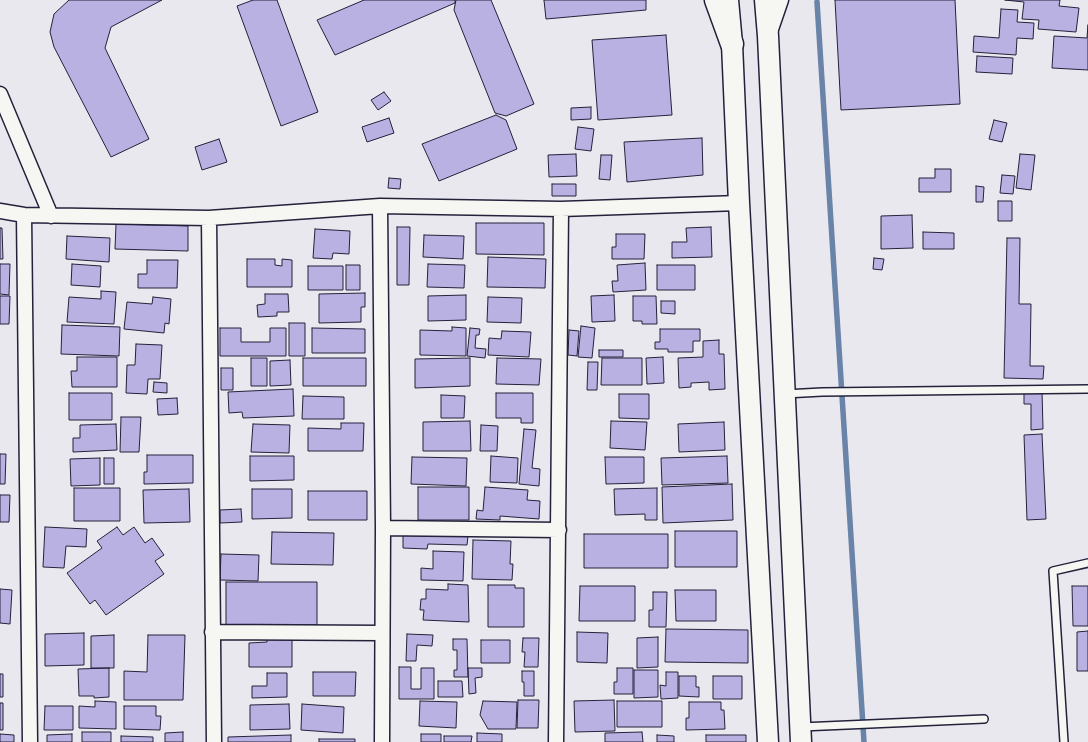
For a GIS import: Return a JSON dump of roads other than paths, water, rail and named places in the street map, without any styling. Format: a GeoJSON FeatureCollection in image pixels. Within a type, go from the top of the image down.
{"type":"FeatureCollection","features":[{"type":"Feature","properties":{"kind":"highway"},"geometry":{"type":"LineString","coordinates":[[716,0],[732,44]]}},
{"type":"Feature","properties":{"kind":"main road"},"geometry":{"type":"LineString","coordinates":[[728,0],[732,44],[768,742]]}},
{"type":"Feature","properties":{"kind":"main road"},"geometry":{"type":"LineString","coordinates":[[765,0],[768,36],[801,734]]}},
{"type":"Feature","properties":{"kind":"street"},"geometry":{"type":"LineString","coordinates":[[768,36],[781,0]]}},
{"type":"Feature","properties":{"kind":"street"},"geometry":{"type":"LineString","coordinates":[[0,94],[51,216]]}},
{"type":"Feature","properties":{"kind":"street"},"geometry":{"type":"LineString","coordinates":[[0,211],[24,215],[51,216],[209,218],[380,206],[561,209],[739,203]]}},
{"type":"Feature","properties":{"kind":"street"},"geometry":{"type":"LineString","coordinates":[[380,206],[383,528],[382,742]]}},
{"type":"Feature","properties":{"kind":"street"},"geometry":{"type":"LineString","coordinates":[[556,742],[561,209]]}},
{"type":"Feature","properties":{"kind":"street"},"geometry":{"type":"LineString","coordinates":[[24,215],[30,742]]}},
{"type":"Feature","properties":{"kind":"street"},"geometry":{"type":"LineString","coordinates":[[209,218],[214,742]]}},
{"type":"Feature","properties":{"kind":"street"},"geometry":{"type":"LineString","coordinates":[[383,528],[558,530]]}},
{"type":"Feature","properties":{"kind":"street"},"geometry":{"type":"LineString","coordinates":[[212,632],[382,633]]}},
{"type":"Feature","properties":{"kind":"lane"},"geometry":{"type":"LineString","coordinates":[[785,394],[822,392],[1088,389]]}},
{"type":"Feature","properties":{"kind":"lane"},"geometry":{"type":"LineString","coordinates":[[1064,742],[1053,571],[1088,563]]}},
{"type":"Feature","properties":{"kind":"lane"},"geometry":{"type":"LineString","coordinates":[[801,734],[854,725],[984,719]]}},
{"type":"Feature","properties":{"kind":"waterway"},"geometry":{"type":"LineString","coordinates":[[817,2],[864,742]]}}]}
